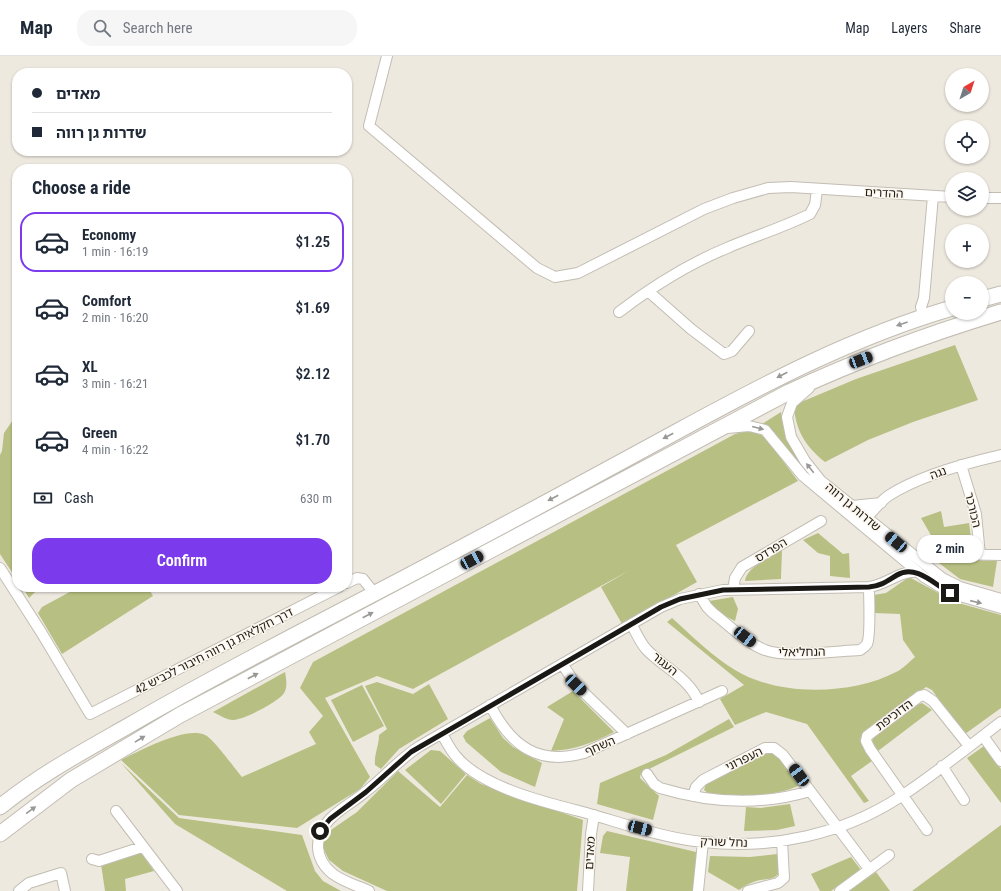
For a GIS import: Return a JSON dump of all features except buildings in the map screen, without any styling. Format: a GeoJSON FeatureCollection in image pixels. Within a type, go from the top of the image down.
{"type":"FeatureCollection","features":[{"type":"Feature","properties":{"kind":"highway"},"geometry":{"type":"LineString","coordinates":[[989,297],[1001,294]]}},
{"type":"Feature","properties":{"kind":"highway"},"geometry":{"type":"LineString","coordinates":[[0,807],[18,793],[81,753],[154,710],[375,594],[812,360],[872,334],[945,310]]}},
{"type":"Feature","properties":{"kind":"highway"},"geometry":{"type":"LineString","coordinates":[[0,834],[70,780],[180,715],[789,392],[829,373],[903,343],[1001,312]]}},
{"type":"Feature","properties":{"kind":"street","name":"ההדרים"},"geometry":{"type":"LineString","coordinates":[[387,56],[369,126],[537,268],[555,277],[578,273],[676,222],[733,198],[768,188],[791,187],[817,190],[945,197]]}},
{"type":"Feature","properties":{"kind":"street"},"geometry":{"type":"LineString","coordinates":[[619,312],[670,277],[713,255],[810,214],[815,206],[817,190]]}},
{"type":"Feature","properties":{"kind":"street"},"geometry":{"type":"LineString","coordinates":[[923,316],[921,307],[924,298],[933,196]]}},
{"type":"Feature","properties":{"kind":"street"},"geometry":{"type":"LineString","coordinates":[[989,198],[1001,198]]}},
{"type":"Feature","properties":{"kind":"street"},"geometry":{"type":"LineString","coordinates":[[648,291],[691,329],[724,354],[732,351],[749,331]]}},
{"type":"Feature","properties":{"kind":"street","name":"שדרות גן רווה"},"geometry":{"type":"LineString","coordinates":[[829,373],[794,400],[788,412],[788,424],[795,445],[810,468],[821,481],[942,578],[960,587],[1001,598]]}},
{"type":"Feature","properties":{"kind":"street","name":"שדרות גן רווה"},"geometry":{"type":"LineString","coordinates":[[719,429],[749,426],[766,430],[803,476],[918,572],[950,593],[1001,608]]}},
{"type":"Feature","properties":{"kind":"street","name":"נגה"},"geometry":{"type":"LineString","coordinates":[[866,518],[895,492],[939,472],[961,465],[1001,456]]}},
{"type":"Feature","properties":{"kind":"street","name":"הכורכר"},"geometry":{"type":"LineString","coordinates":[[961,465],[976,514],[980,555]]}},
{"type":"Feature","properties":{"kind":"street"},"geometry":{"type":"LineString","coordinates":[[852,506],[881,503]]}},
{"type":"Feature","properties":{"kind":"street"},"geometry":{"type":"LineString","coordinates":[[852,517],[866,518]]}},
{"type":"Feature","properties":{"kind":"street","name":"הפרדס"},"geometry":{"type":"LineString","coordinates":[[733,590],[735,578],[742,567],[821,521]]}},
{"type":"Feature","properties":{"kind":"street"},"geometry":{"type":"LineString","coordinates":[[894,553],[899,567],[895,576]]}},
{"type":"Feature","properties":{"kind":"street"},"geometry":{"type":"LineString","coordinates":[[951,554],[1001,555]]}},
{"type":"Feature","properties":{"kind":"street","name":"דרך חקלאית גן רווה חיבור לכביש 42"},"geometry":{"type":"LineString","coordinates":[[0,568],[12,587]]}},
{"type":"Feature","properties":{"kind":"street"},"geometry":{"type":"LineString","coordinates":[[369,891],[341,878],[326,867],[317,850],[320,831],[330,819],[366,792],[406,755],[490,705],[680,599],[699,594],[733,590],[869,587],[883,584],[895,576],[905,572],[918,572]]}},
{"type":"Feature","properties":{"kind":"street"},"geometry":{"type":"LineString","coordinates":[[352,580],[357,578],[363,579],[375,594]]}},
{"type":"Feature","properties":{"kind":"street","name":"הנחליאלי"},"geometry":{"type":"LineString","coordinates":[[699,594],[707,607],[713,613],[755,645],[765,650],[780,654],[860,650],[864,648],[867,645],[869,635],[869,587]]}},
{"type":"Feature","properties":{"kind":"street","name":"דרך חקלאית גן רווה חיבור לכביש 42"},"geometry":{"type":"LineString","coordinates":[[15,592],[90,714],[329,592]]}},
{"type":"Feature","properties":{"kind":"street","name":"העגור"},"geometry":{"type":"LineString","coordinates":[[632,625],[646,649],[686,681],[692,688],[699,702]]}},
{"type":"Feature","properties":{"kind":"street"},"geometry":{"type":"LineString","coordinates":[[563,665],[576,685],[627,734]]}},
{"type":"Feature","properties":{"kind":"street","name":"השחף"},"geometry":{"type":"LineString","coordinates":[[490,705],[500,722],[511,736],[520,744],[544,756],[563,758],[579,754],[627,734],[722,691]]}},
{"type":"Feature","properties":{"kind":"street","name":"הדוכיפת"},"geometry":{"type":"LineString","coordinates":[[902,796],[866,740],[870,733],[916,699],[924,695],[933,700],[969,746]]}},
{"type":"Feature","properties":{"kind":"street","name":"נחל שורק"},"geometry":{"type":"LineString","coordinates":[[442,734],[456,756],[480,776],[517,793],[678,838],[703,842],[735,844],[782,841],[816,834],[838,828],[872,813],[902,796],[1001,722]]}},
{"type":"Feature","properties":{"kind":"street"},"geometry":{"type":"LineString","coordinates":[[983,736],[1001,761]]}},
{"type":"Feature","properties":{"kind":"street","name":"העפרוני"},"geometry":{"type":"LineString","coordinates":[[693,796],[696,787],[703,780],[769,747],[783,755],[869,870]]}},
{"type":"Feature","properties":{"kind":"street"},"geometry":{"type":"LineString","coordinates":[[942,766],[964,800]]}},
{"type":"Feature","properties":{"kind":"street"},"geometry":{"type":"LineString","coordinates":[[647,774],[654,784],[660,788],[693,796],[724,800],[756,802],[794,796],[810,791]]}},
{"type":"Feature","properties":{"kind":"street"},"geometry":{"type":"LineString","coordinates":[[902,796],[927,830]]}},
{"type":"Feature","properties":{"kind":"street"},"geometry":{"type":"LineString","coordinates":[[116,811],[177,891]]}},
{"type":"Feature","properties":{"kind":"street","name":"מאדים"},"geometry":{"type":"LineString","coordinates":[[588,891],[591,834],[594,815]]}},
{"type":"Feature","properties":{"kind":"street"},"geometry":{"type":"LineString","coordinates":[[748,891],[778,884],[784,878],[782,841]]}},
{"type":"Feature","properties":{"kind":"street"},"geometry":{"type":"LineString","coordinates":[[698,891],[703,842]]}},
{"type":"Feature","properties":{"kind":"street"},"geometry":{"type":"LineString","coordinates":[[92,858],[99,860],[142,847]]}},
{"type":"Feature","properties":{"kind":"street"},"geometry":{"type":"LineString","coordinates":[[840,891],[889,855]]}},
{"type":"Feature","properties":{"kind":"street"},"geometry":{"type":"LineString","coordinates":[[20,891],[28,883],[61,874],[65,891]]}},
{"type":"Feature","properties":{"kind":"green space"},"geometry":{"type":"Polygon","coordinates":[[[955,345],[978,400],[913,422],[868,440],[825,462],[807,444],[799,430],[794,405],[856,379],[955,345]]]}},
{"type":"Feature","properties":{"kind":"green space"},"geometry":{"type":"Polygon","coordinates":[[[781,412],[784,429],[800,462],[798,463],[773,431],[762,424],[781,412]]]}},
{"type":"Feature","properties":{"kind":"green space"},"geometry":{"type":"Polygon","coordinates":[[[12,421],[12,572],[0,554],[0,455],[2,451],[4,433],[12,421]]]}},
{"type":"Feature","properties":{"kind":"green space"},"geometry":{"type":"Polygon","coordinates":[[[750,430],[765,437],[798,481],[676,545],[697,582],[622,624],[601,587],[630,570],[413,689],[377,676],[325,698],[370,777],[360,789],[297,828],[179,815],[121,760],[163,741],[186,734],[196,733],[209,737],[242,777],[316,744],[309,732],[323,716],[300,688],[313,662],[735,434],[750,430]]]}},
{"type":"Feature","properties":{"kind":"green space"},"geometry":{"type":"Polygon","coordinates":[[[941,511],[944,527],[969,523],[973,551],[947,549],[948,559],[997,561],[993,587],[960,579],[927,554],[939,549],[921,518],[941,511]]]}},
{"type":"Feature","properties":{"kind":"green space"},"geometry":{"type":"Polygon","coordinates":[[[818,533],[843,554],[849,553],[850,578],[830,576],[830,556],[818,553],[803,540],[818,533]]]}},
{"type":"Feature","properties":{"kind":"green space"},"geometry":{"type":"Polygon","coordinates":[[[782,550],[781,579],[745,581],[746,576],[754,567],[782,550]]]}},
{"type":"Feature","properties":{"kind":"green space"},"geometry":{"type":"Polygon","coordinates":[[[909,577],[955,602],[1001,615],[1001,708],[965,734],[932,690],[926,687],[866,732],[860,739],[872,761],[851,776],[869,801],[864,803],[807,724],[766,712],[735,725],[720,699],[744,685],[667,622],[672,618],[702,646],[735,670],[753,679],[794,689],[837,689],[878,680],[896,672],[915,657],[903,640],[900,614],[874,613],[874,595],[886,593],[909,577]]]}},
{"type":"Feature","properties":{"kind":"green space"},"geometry":{"type":"Polygon","coordinates":[[[25,592],[35,592],[29,598],[25,592]]]}},
{"type":"Feature","properties":{"kind":"green space"},"geometry":{"type":"Polygon","coordinates":[[[70,592],[151,592],[153,596],[62,654],[38,613],[42,607],[70,592]]]}},
{"type":"Feature","properties":{"kind":"green space"},"geometry":{"type":"Polygon","coordinates":[[[733,597],[738,609],[735,621],[721,614],[709,601],[733,597]]]}},
{"type":"Feature","properties":{"kind":"green space"},"geometry":{"type":"Polygon","coordinates":[[[285,672],[286,685],[284,693],[276,701],[260,710],[233,720],[213,712],[285,672]]]}},
{"type":"Feature","properties":{"kind":"green space"},"geometry":{"type":"Polygon","coordinates":[[[377,682],[413,694],[429,684],[448,719],[399,749],[381,769],[375,765],[375,757],[379,735],[387,729],[365,686],[377,682]]]}},
{"type":"Feature","properties":{"kind":"green space"},"geometry":{"type":"Polygon","coordinates":[[[362,685],[384,726],[353,742],[331,700],[362,685]]]}},
{"type":"Feature","properties":{"kind":"green space"},"geometry":{"type":"Polygon","coordinates":[[[573,691],[614,732],[583,745],[551,751],[564,719],[547,707],[573,691]]]}},
{"type":"Feature","properties":{"kind":"green space"},"geometry":{"type":"Polygon","coordinates":[[[922,703],[932,710],[878,751],[872,741],[874,737],[917,705],[922,703]]]}},
{"type":"Feature","properties":{"kind":"green space"},"geometry":{"type":"Polygon","coordinates":[[[490,718],[503,738],[513,747],[542,763],[535,787],[501,772],[466,742],[463,736],[467,731],[490,718]]]}},
{"type":"Feature","properties":{"kind":"green space"},"geometry":{"type":"Polygon","coordinates":[[[729,719],[734,727],[641,773],[640,778],[659,796],[653,820],[597,804],[600,783],[666,755],[729,719]]]}},
{"type":"Feature","properties":{"kind":"green space"},"geometry":{"type":"Polygon","coordinates":[[[984,746],[1001,769],[1001,803],[967,758],[984,746]]]}},
{"type":"Feature","properties":{"kind":"green space"},"geometry":{"type":"Polygon","coordinates":[[[431,750],[440,751],[466,774],[441,804],[405,770],[431,750]]]}},
{"type":"Feature","properties":{"kind":"green space"},"geometry":{"type":"Polygon","coordinates":[[[769,752],[779,757],[783,761],[800,785],[778,792],[743,796],[708,793],[704,790],[706,784],[769,752]]]}},
{"type":"Feature","properties":{"kind":"green space"},"geometry":{"type":"Polygon","coordinates":[[[121,763],[179,818],[302,835],[315,871],[323,881],[341,891],[287,891],[175,824],[121,763]]]}},
{"type":"Feature","properties":{"kind":"green space"},"geometry":{"type":"Polygon","coordinates":[[[398,771],[440,807],[467,775],[481,784],[583,820],[577,891],[387,891],[343,871],[329,860],[323,848],[323,840],[328,832],[357,812],[398,771]]]}},
{"type":"Feature","properties":{"kind":"green space"},"geometry":{"type":"Polygon","coordinates":[[[790,804],[795,826],[777,830],[744,831],[746,807],[761,808],[790,804]]]}},
{"type":"Feature","properties":{"kind":"green space"},"geometry":{"type":"Polygon","coordinates":[[[1001,825],[1001,891],[912,891],[1001,825]]]}},
{"type":"Feature","properties":{"kind":"green space"},"geometry":{"type":"Polygon","coordinates":[[[607,831],[696,852],[698,856],[694,891],[626,891],[630,857],[600,853],[603,836],[607,831]]]}},
{"type":"Feature","properties":{"kind":"green space"},"geometry":{"type":"Polygon","coordinates":[[[140,851],[154,871],[125,879],[126,891],[105,891],[101,864],[140,851]]]}},
{"type":"Feature","properties":{"kind":"green space"},"geometry":{"type":"Polygon","coordinates":[[[777,854],[780,872],[778,875],[754,882],[739,890],[708,872],[710,856],[750,857],[777,854]]]}},
{"type":"Feature","properties":{"kind":"green space"},"geometry":{"type":"Polygon","coordinates":[[[851,857],[861,870],[831,891],[820,891],[811,874],[851,857]]]}},
{"type":"Feature","properties":{"kind":"green space"},"geometry":{"type":"Polygon","coordinates":[[[876,872],[890,891],[849,891],[876,872]]]}},
{"type":"Feature","properties":{"kind":"route"},"geometry":{"type":"LineString","coordinates":[[320,831],[330,819],[366,792],[402,759],[420,746],[563,665],[661,607],[680,599],[723,590],[878,586],[890,581],[901,573],[911,571],[918,572],[932,583],[950,593]]}}]}
